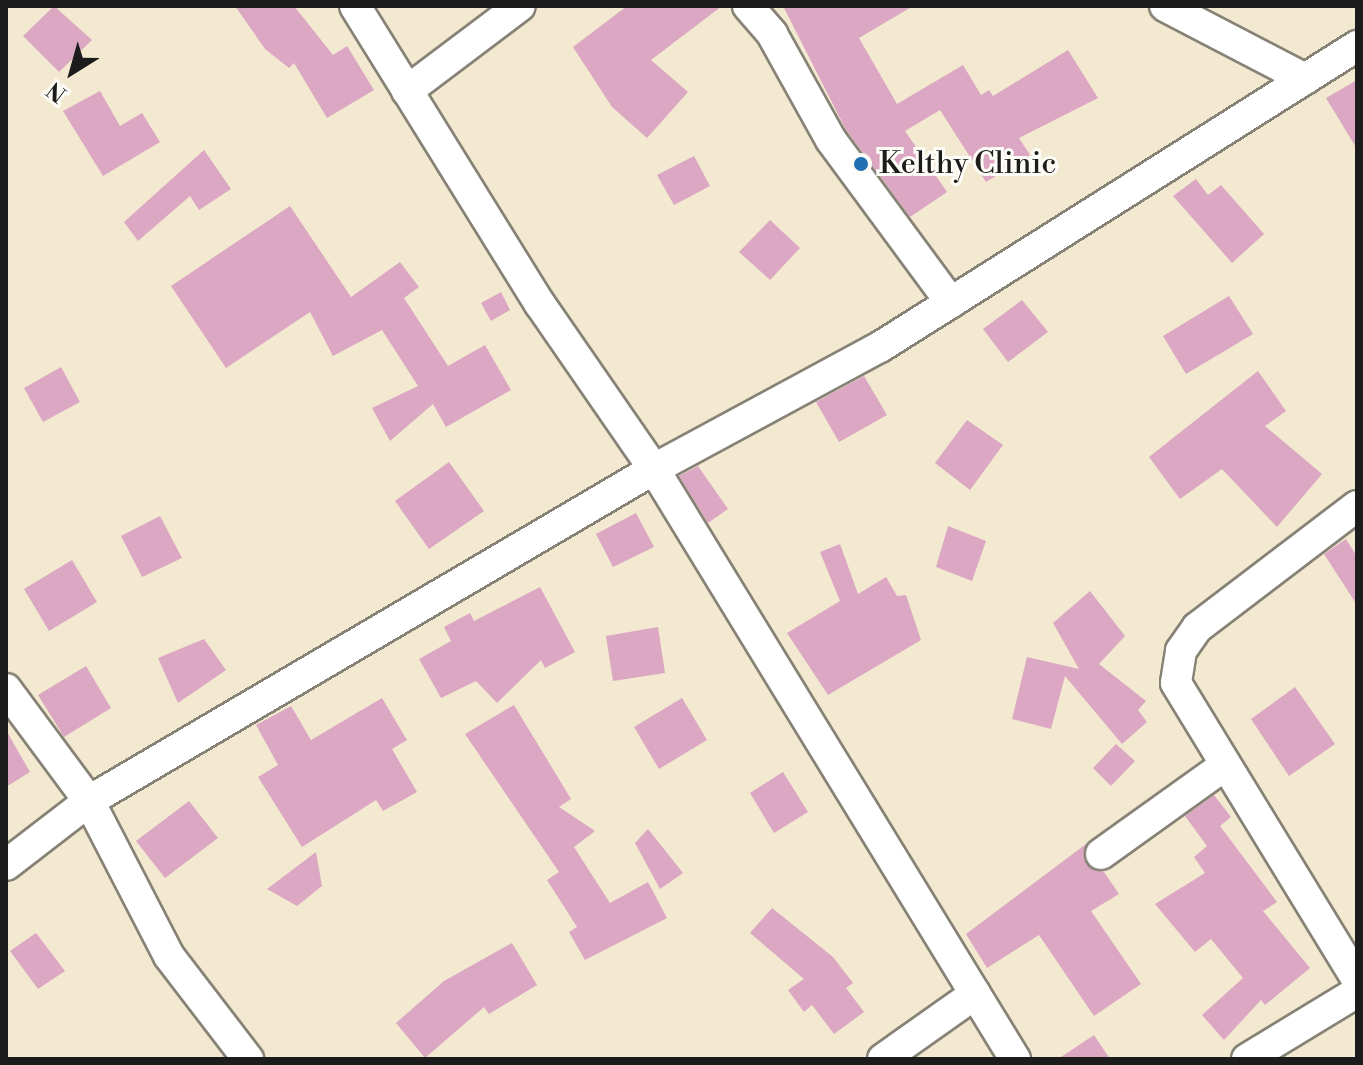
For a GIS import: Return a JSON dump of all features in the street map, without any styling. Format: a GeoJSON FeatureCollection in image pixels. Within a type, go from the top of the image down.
{"type":"FeatureCollection","features":[{"type":"Feature","properties":{"kind":"street"},"geometry":{"type":"LineString","coordinates":[[355,6],[407,91],[654,469],[1015,1059]]}},
{"type":"Feature","properties":{"kind":"street"},"geometry":{"type":"LineString","coordinates":[[407,91],[520,6]]}},
{"type":"Feature","properties":{"kind":"street"},"geometry":{"type":"LineString","coordinates":[[748,6],[772,34],[831,140],[951,303]]}},
{"type":"Feature","properties":{"kind":"street"},"geometry":{"type":"LineString","coordinates":[[1165,6],[1305,79]]}},
{"type":"Feature","properties":{"kind":"street"},"geometry":{"type":"LineString","coordinates":[[6,865],[89,801],[654,469],[951,303],[1357,46]]}},
{"type":"Feature","properties":{"kind":"street"},"geometry":{"type":"LineString","coordinates":[[1357,506],[1197,628],[1181,651],[1176,683],[1357,979]]}},
{"type":"Feature","properties":{"kind":"street"},"geometry":{"type":"LineString","coordinates":[[6,689],[89,801],[169,956],[248,1059]]}},
{"type":"Feature","properties":{"kind":"street"},"geometry":{"type":"LineString","coordinates":[[1101,854],[1224,766]]}},
{"type":"Feature","properties":{"kind":"street"},"geometry":{"type":"LineString","coordinates":[[1247,1059],[1357,992]]}},
{"type":"Feature","properties":{"kind":"street"},"geometry":{"type":"LineString","coordinates":[[883,1059],[975,994]]}},
{"type":"Feature","properties":{"kind":"building"},"geometry":{"type":"Polygon","coordinates":[[[54,6],[92,40],[59,72],[23,36],[54,6]]]}},
{"type":"Feature","properties":{"kind":"building"},"geometry":{"type":"Polygon","coordinates":[[[235,6],[294,6],[333,55],[347,46],[374,90],[327,118],[294,63],[289,68],[265,49],[235,6]]]}},
{"type":"Feature","properties":{"kind":"building"},"geometry":{"type":"Polygon","coordinates":[[[627,6],[722,6],[651,60],[688,92],[647,138],[612,107],[573,47],[627,6]]]}},
{"type":"Feature","properties":{"kind":"building"},"geometry":{"type":"Polygon","coordinates":[[[783,6],[913,6],[859,38],[897,104],[963,65],[981,95],[989,90],[993,96],[1068,50],[1098,98],[1019,138],[1030,155],[986,182],[940,110],[905,131],[947,192],[910,217],[846,130],[783,6]]]}},
{"type":"Feature","properties":{"kind":"building"},"geometry":{"type":"Polygon","coordinates":[[[1357,80],[1357,149],[1326,98],[1357,80]]]}},
{"type":"Feature","properties":{"kind":"building"},"geometry":{"type":"Polygon","coordinates":[[[100,91],[120,126],[142,113],[160,142],[103,176],[63,111],[100,91]]]}},
{"type":"Feature","properties":{"kind":"building"},"geometry":{"type":"Polygon","coordinates":[[[204,150],[231,189],[199,210],[190,196],[138,241],[124,222],[204,150]]]}},
{"type":"Feature","properties":{"kind":"building"},"geometry":{"type":"Polygon","coordinates":[[[694,156],[710,186],[674,205],[657,175],[694,156]]]}},
{"type":"Feature","properties":{"kind":"building"},"geometry":{"type":"Polygon","coordinates":[[[1196,179],[1208,195],[1221,185],[1264,234],[1232,263],[1173,196],[1196,179]]]}},
{"type":"Feature","properties":{"kind":"building"},"geometry":{"type":"Polygon","coordinates":[[[290,206],[351,297],[400,262],[419,287],[404,298],[448,366],[485,345],[511,390],[446,427],[433,404],[390,441],[372,408],[418,386],[382,330],[333,356],[310,312],[226,368],[171,286],[290,206]]]}},
{"type":"Feature","properties":{"kind":"building"},"geometry":{"type":"Polygon","coordinates":[[[770,220],[800,248],[770,280],[739,252],[770,220]]]}},
{"type":"Feature","properties":{"kind":"building"},"geometry":{"type":"Polygon","coordinates":[[[501,292],[510,310],[491,321],[481,303],[501,292]]]}},
{"type":"Feature","properties":{"kind":"building"},"geometry":{"type":"Polygon","coordinates":[[[1229,296],[1253,334],[1186,374],[1163,336],[1229,296]]]}},
{"type":"Feature","properties":{"kind":"building"},"geometry":{"type":"Polygon","coordinates":[[[1022,300],[1048,332],[1008,362],[983,329],[1022,300]]]}},
{"type":"Feature","properties":{"kind":"building"},"geometry":{"type":"Polygon","coordinates":[[[61,367],[80,402],[43,422],[24,388],[61,367]]]}},
{"type":"Feature","properties":{"kind":"building"},"geometry":{"type":"Polygon","coordinates":[[[1258,371],[1286,411],[1265,426],[1322,474],[1277,527],[1222,469],[1180,499],[1149,457],[1258,371]]]}},
{"type":"Feature","properties":{"kind":"building"},"geometry":{"type":"Polygon","coordinates":[[[864,376],[887,415],[839,442],[816,402],[864,376]]]}},
{"type":"Feature","properties":{"kind":"building"},"geometry":{"type":"Polygon","coordinates":[[[967,420],[1003,445],[970,490],[935,463],[967,420]]]}},
{"type":"Feature","properties":{"kind":"building"},"geometry":{"type":"Polygon","coordinates":[[[449,462],[484,511],[429,549],[395,501],[449,462]]]}},
{"type":"Feature","properties":{"kind":"building"},"geometry":{"type":"Polygon","coordinates":[[[698,466],[728,509],[708,523],[679,476],[698,466]]]}},
{"type":"Feature","properties":{"kind":"building"},"geometry":{"type":"Polygon","coordinates":[[[636,513],[654,547],[613,567],[596,534],[636,513]]]}},
{"type":"Feature","properties":{"kind":"building"},"geometry":{"type":"Polygon","coordinates":[[[160,516],[182,558],[142,577],[121,536],[160,516]]]}},
{"type":"Feature","properties":{"kind":"building"},"geometry":{"type":"Polygon","coordinates":[[[948,526],[986,541],[972,581],[936,567],[948,526]]]}},
{"type":"Feature","properties":{"kind":"building"},"geometry":{"type":"Polygon","coordinates":[[[1346,539],[1357,557],[1357,605],[1324,554],[1346,539]]]}},
{"type":"Feature","properties":{"kind":"building"},"geometry":{"type":"Polygon","coordinates":[[[840,544],[858,594],[886,577],[897,596],[906,595],[921,640],[828,695],[787,633],[840,601],[820,552],[840,544]]]}},
{"type":"Feature","properties":{"kind":"building"},"geometry":{"type":"Polygon","coordinates":[[[72,560],[97,602],[49,631],[24,589],[72,560]]]}},
{"type":"Feature","properties":{"kind":"building"},"geometry":{"type":"Polygon","coordinates":[[[540,587],[575,652],[545,668],[541,660],[497,703],[476,681],[441,698],[419,659],[451,641],[444,627],[470,613],[474,621],[540,587]]]}},
{"type":"Feature","properties":{"kind":"building"},"geometry":{"type":"Polygon","coordinates":[[[1090,591],[1125,636],[1099,664],[1146,701],[1138,710],[1147,722],[1122,744],[1065,676],[1051,729],[1012,719],[1027,657],[1079,669],[1053,623],[1090,591]]]}},
{"type":"Feature","properties":{"kind":"building"},"geometry":{"type":"Polygon","coordinates":[[[658,627],[665,673],[613,681],[606,636],[658,627]]]}},
{"type":"Feature","properties":{"kind":"building"},"geometry":{"type":"Polygon","coordinates":[[[204,639],[226,670],[178,703],[158,658],[204,639]]]}},
{"type":"Feature","properties":{"kind":"building"},"geometry":{"type":"Polygon","coordinates":[[[86,666],[111,708],[64,737],[38,695],[86,666]]]}},
{"type":"Feature","properties":{"kind":"building"},"geometry":{"type":"Polygon","coordinates":[[[1295,687],[1335,744],[1289,776],[1251,719],[1295,687]]]}},
{"type":"Feature","properties":{"kind":"building"},"geometry":{"type":"Polygon","coordinates":[[[382,698],[407,740],[392,749],[417,792],[383,811],[376,800],[302,847],[258,777],[278,765],[256,725],[291,706],[311,740],[382,698]]]}},
{"type":"Feature","properties":{"kind":"building"},"geometry":{"type":"Polygon","coordinates":[[[682,698],[707,740],[659,769],[634,727],[682,698]]]}},
{"type":"Feature","properties":{"kind":"building"},"geometry":{"type":"Polygon","coordinates":[[[514,705],[571,799],[559,807],[595,831],[574,847],[610,903],[648,882],[667,918],[585,960],[569,932],[577,927],[547,880],[559,872],[465,734],[514,705]]]}},
{"type":"Feature","properties":{"kind":"building"},"geometry":{"type":"Polygon","coordinates":[[[6,730],[30,772],[6,787],[6,730]]]}},
{"type":"Feature","properties":{"kind":"building"},"geometry":{"type":"Polygon","coordinates":[[[1116,744],[1135,761],[1111,786],[1093,768],[1116,744]]]}},
{"type":"Feature","properties":{"kind":"building"},"geometry":{"type":"Polygon","coordinates":[[[783,772],[808,812],[774,833],[750,793],[783,772]]]}},
{"type":"Feature","properties":{"kind":"building"},"geometry":{"type":"Polygon","coordinates":[[[1214,795],[1231,817],[1220,826],[1277,902],[1263,911],[1310,968],[1265,1005],[1261,1000],[1224,1040],[1202,1015],[1243,978],[1211,939],[1195,952],[1155,904],[1205,873],[1194,857],[1207,846],[1185,816],[1214,795]]]}},
{"type":"Feature","properties":{"kind":"building"},"geometry":{"type":"Polygon","coordinates":[[[189,801],[218,838],[165,878],[136,841],[189,801]]]}},
{"type":"Feature","properties":{"kind":"building"},"geometry":{"type":"Polygon","coordinates":[[[648,829],[683,873],[660,889],[635,843],[648,829]]]}},
{"type":"Feature","properties":{"kind":"building"},"geometry":{"type":"Polygon","coordinates":[[[1086,844],[1086,864],[1104,872],[1119,894],[1091,911],[1141,984],[1094,1016],[1039,935],[987,968],[966,934],[1086,844]]]}},
{"type":"Feature","properties":{"kind":"building"},"geometry":{"type":"Polygon","coordinates":[[[316,852],[322,886],[297,906],[267,889],[316,852]]]}},
{"type":"Feature","properties":{"kind":"building"},"geometry":{"type":"Polygon","coordinates":[[[772,908],[833,957],[853,983],[846,988],[864,1012],[834,1034],[812,1005],[804,1012],[788,990],[804,979],[750,933],[772,908]]]}},
{"type":"Feature","properties":{"kind":"building"},"geometry":{"type":"Polygon","coordinates":[[[36,933],[65,971],[38,989],[10,951],[36,933]]]}},
{"type":"Feature","properties":{"kind":"building"},"geometry":{"type":"Polygon","coordinates":[[[512,943],[537,985],[489,1014],[484,1007],[425,1058],[396,1023],[444,981],[512,943]]]}},
{"type":"Feature","properties":{"kind":"building"},"geometry":{"type":"Polygon","coordinates":[[[1094,1035],[1110,1059],[1058,1059],[1094,1035]]]}},
{"type":"Feature","properties":{"kind":"place","name":"Kelthy Clinic"},"geometry":{"type":"Point","coordinates":[861,164]}}]}
